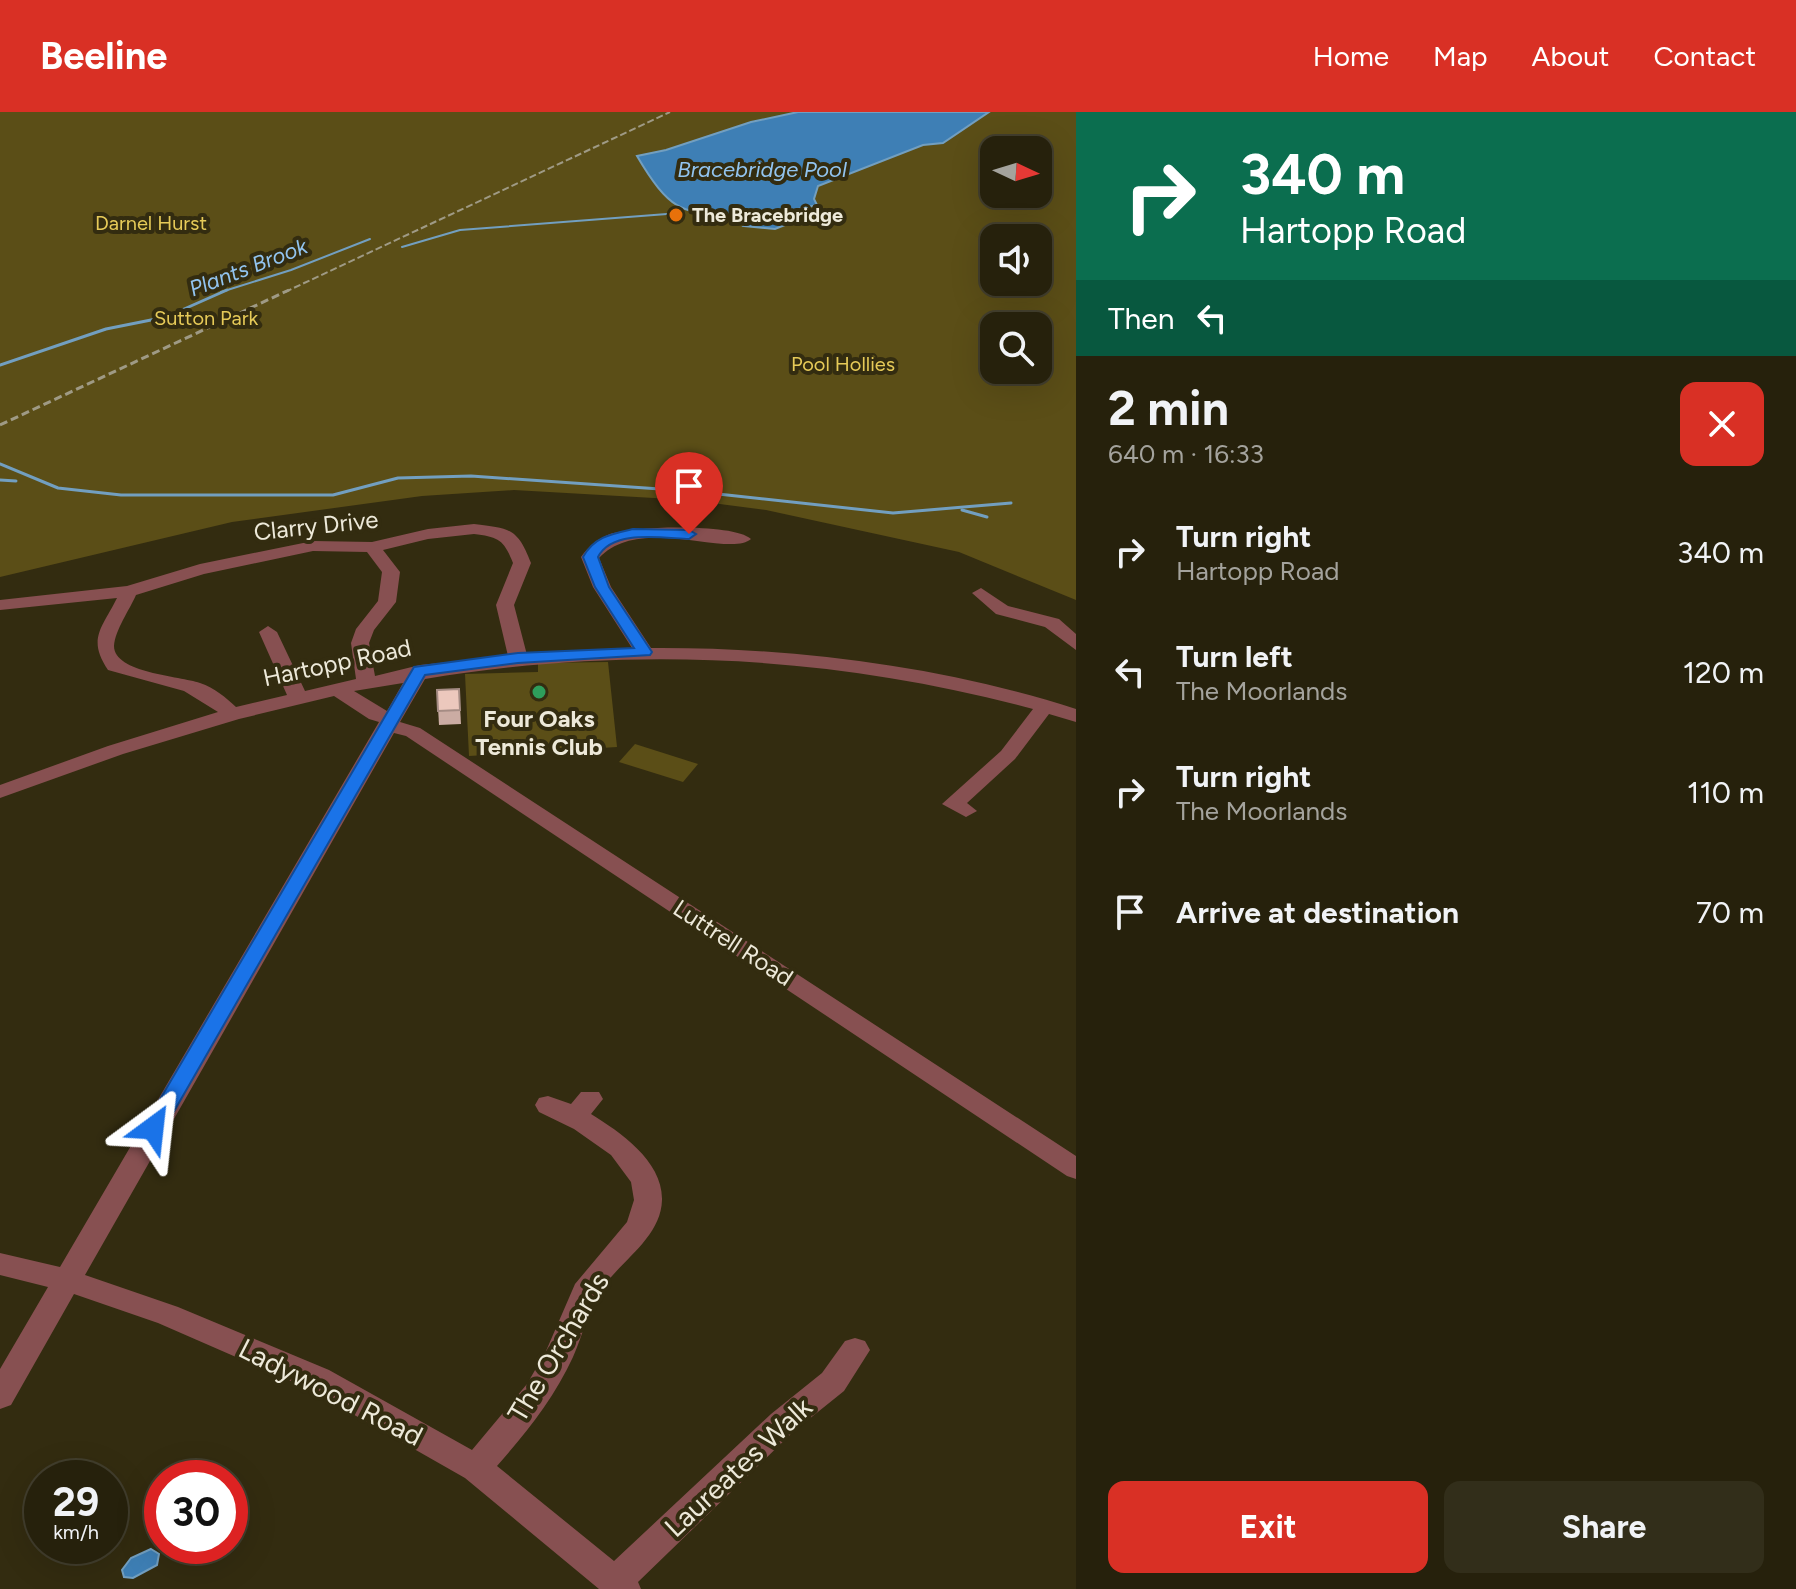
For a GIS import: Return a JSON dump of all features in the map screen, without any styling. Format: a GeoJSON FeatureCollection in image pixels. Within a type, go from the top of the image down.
{"type":"FeatureCollection","features":[{"type":"Feature","properties":{"kind":"street","name":"Clarry Drive"},"geometry":{"type":"LineString","coordinates":[[0,605],[129,591],[247,557],[313,546],[372,547],[444,532],[491,529],[513,540],[522,563],[505,605],[518,658]]}},
{"type":"Feature","properties":{"kind":"street"},"geometry":{"type":"LineString","coordinates":[[644,652],[602,587],[590,557],[596,547],[611,538],[633,534],[733,536]]}},
{"type":"Feature","properties":{"kind":"street"},"geometry":{"type":"LineString","coordinates":[[366,681],[360,643],[365,629],[387,602],[391,572],[372,547]]}},
{"type":"Feature","properties":{"kind":"street"},"geometry":{"type":"LineString","coordinates":[[129,591],[105,642],[105,651],[115,666],[203,689],[218,698],[231,714]]}},
{"type":"Feature","properties":{"kind":"street"},"geometry":{"type":"LineString","coordinates":[[981,593],[1002,610],[1052,623],[1076,644]]}},
{"type":"Feature","properties":{"kind":"street"},"geometry":{"type":"LineString","coordinates":[[268,632],[298,697]]}},
{"type":"Feature","properties":{"kind":"street","name":"Hartopp Road"},"geometry":{"type":"LineString","coordinates":[[0,792],[79,761],[231,714],[366,681],[518,658],[644,652],[737,653],[850,665],[1046,705],[1076,716]]}},
{"type":"Feature","properties":{"kind":"street"},"geometry":{"type":"LineString","coordinates":[[0,1396],[420,671]]}},
{"type":"Feature","properties":{"kind":"street","name":"Luttrell Road"},"geometry":{"type":"LineString","coordinates":[[336,688],[376,715],[413,732],[1076,1169]]}},
{"type":"Feature","properties":{"kind":"street"},"geometry":{"type":"LineString","coordinates":[[966,811],[953,804],[1008,755],[1046,705]]}},
{"type":"Feature","properties":{"kind":"street","name":"The Orchards"},"geometry":{"type":"LineString","coordinates":[[476,1468],[524,1413],[554,1366],[587,1288],[644,1219],[648,1199],[638,1168],[583,1107],[548,1105]]}},
{"type":"Feature","properties":{"kind":"street","name":"Ladywood Road"},"geometry":{"type":"LineString","coordinates":[[0,1264],[66,1280],[168,1315],[318,1379],[476,1468],[620,1585]]}},
{"type":"Feature","properties":{"kind":"street","name":"Laureates Walk"},"geometry":{"type":"LineString","coordinates":[[620,1585],[782,1423],[833,1382],[855,1350]]}},
{"type":"Feature","properties":{"kind":"green space","name":"Sutton Park"},"geometry":{"type":"Polygon","coordinates":[[[0,112],[1076,112],[1076,600],[959,552],[766,510],[689,500],[514,490],[422,496],[232,522],[0,577],[0,112]]]}},
{"type":"Feature","properties":{"kind":"green space","name":"Four Oaks Tennis Club"},"geometry":{"type":"Polygon","coordinates":[[[608,662],[617,747],[469,756],[465,674],[538,672],[538,663],[608,662]]]}},
{"type":"Feature","properties":{"kind":"green space","name":"Four Oaks Tennis Club"},"geometry":{"type":"Polygon","coordinates":[[[635,744],[698,764],[683,782],[619,762],[635,744]]]}},
{"type":"Feature","properties":{"kind":"water","name":"Bracebridge Pool"},"geometry":{"type":"Polygon","coordinates":[[[798,112],[989,112],[943,143],[923,145],[818,186],[814,199],[817,205],[789,211],[774,221],[785,225],[775,229],[744,226],[753,219],[684,209],[662,192],[637,156],[666,150],[751,122],[798,112]]]}},
{"type":"Feature","properties":{"kind":"water"},"geometry":{"type":"Polygon","coordinates":[[[144,1552],[144,1564],[157,1565],[133,1578],[124,1577],[122,1570],[131,1558],[144,1552]]]}},
{"type":"Feature","properties":{"kind":"building"},"geometry":{"type":"Polygon","coordinates":[[[459,689],[460,710],[438,711],[437,690],[459,689]]]}},
{"type":"Feature","properties":{"kind":"waterway","name":"Plants Brook"},"geometry":{"type":"LineString","coordinates":[[402,247],[460,230],[667,214]]}},
{"type":"Feature","properties":{"kind":"waterway","name":"Plants Brook"},"geometry":{"type":"LineString","coordinates":[[226,290],[291,270],[370,239]]}},
{"type":"Feature","properties":{"kind":"waterway","name":"Plants Brook"},"geometry":{"type":"LineString","coordinates":[[0,365],[106,329],[166,317],[226,290]]}},
{"type":"Feature","properties":{"kind":"waterway","name":"Plants Brook"},"geometry":{"type":"LineString","coordinates":[[221,292],[226,290]]}},
{"type":"Feature","properties":{"kind":"waterway"},"geometry":{"type":"LineString","coordinates":[[0,464],[58,488],[121,495],[333,495],[398,478],[471,476],[689,491]]}},
{"type":"Feature","properties":{"kind":"waterway"},"geometry":{"type":"LineString","coordinates":[[0,480],[16,481]]}},
{"type":"Feature","properties":{"kind":"waterway"},"geometry":{"type":"LineString","coordinates":[[718,494],[893,513],[1011,503]]}},
{"type":"Feature","properties":{"kind":"waterway"},"geometry":{"type":"LineString","coordinates":[[962,510],[987,517]]}},
{"type":"Feature","properties":{"kind":"railway"},"geometry":{"type":"LineString","coordinates":[[285,292],[670,112]]}},
{"type":"Feature","properties":{"kind":"railway"},"geometry":{"type":"LineString","coordinates":[[0,425],[289,290]]}},
{"type":"Feature","properties":{"kind":"place","name":"The Bracebridge"},"geometry":{"type":"Point","coordinates":[676,215]}},
{"type":"Feature","properties":{"kind":"place","name":"Four Oaks Tennis Club"},"geometry":{"type":"Point","coordinates":[539,692]}},
{"type":"Feature","properties":{"kind":"route"},"geometry":{"type":"LineString","coordinates":[[153,1128],[420,671],[518,658],[644,652],[602,587],[590,557],[596,547],[611,538],[633,534],[689,534]]}},
{"type":"Feature","properties":{"kind":"park label","name":"Darnel Hurst"},"geometry":{"type":"Point","coordinates":[151,223]}},
{"type":"Feature","properties":{"kind":"park label","name":"Pool Hollies"},"geometry":{"type":"Point","coordinates":[843,364]}}]}
